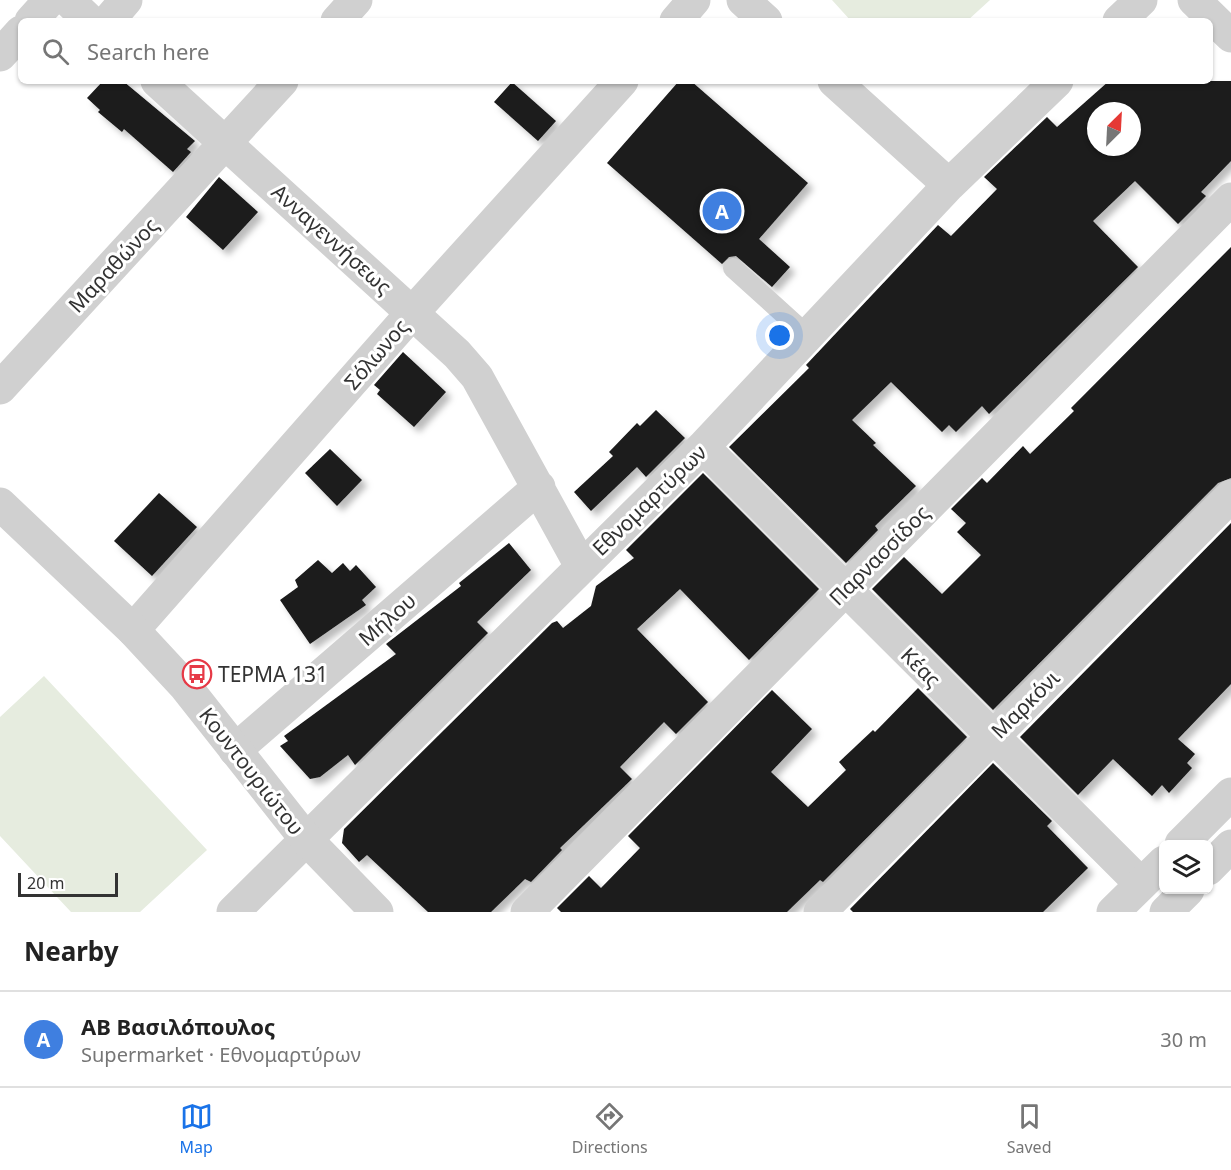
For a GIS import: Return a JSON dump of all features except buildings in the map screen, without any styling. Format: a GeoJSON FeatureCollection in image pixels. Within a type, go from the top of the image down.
{"type":"FeatureCollection","features":[{"type":"Feature","properties":{"kind":"street"},"geometry":{"type":"LineString","coordinates":[[34,18],[50,0]]}},
{"type":"Feature","properties":{"kind":"street"},"geometry":{"type":"LineString","coordinates":[[68,0],[87,18]]}},
{"type":"Feature","properties":{"kind":"street"},"geometry":{"type":"LineString","coordinates":[[111,18],[126,0]]}},
{"type":"Feature","properties":{"kind":"street"},"geometry":{"type":"LineString","coordinates":[[340,18],[356,0]]}},
{"type":"Feature","properties":{"kind":"street"},"geometry":{"type":"LineString","coordinates":[[679,18],[694,0]]}},
{"type":"Feature","properties":{"kind":"street"},"geometry":{"type":"LineString","coordinates":[[743,0],[763,18]]}},
{"type":"Feature","properties":{"kind":"street"},"geometry":{"type":"LineString","coordinates":[[1122,18],[1141,0]]}},
{"type":"Feature","properties":{"kind":"street"},"geometry":{"type":"LineString","coordinates":[[1194,0],[1212,18]]}},
{"type":"Feature","properties":{"kind":"street"},"geometry":{"type":"LineString","coordinates":[[1213,18],[1231,36]]}},
{"type":"Feature","properties":{"kind":"street"},"geometry":{"type":"LineString","coordinates":[[0,55],[18,35]]}},
{"type":"Feature","properties":{"kind":"street","name":"Ανναγεννήσεως"},"geometry":{"type":"LineString","coordinates":[[160,84],[457,354],[477,377],[581,566]]}},
{"type":"Feature","properties":{"kind":"street","name":"Μαραθώνος"},"geometry":{"type":"LineString","coordinates":[[0,388],[279,84]]}},
{"type":"Feature","properties":{"kind":"street","name":"Σόλωνος"},"geometry":{"type":"LineString","coordinates":[[134,630],[413,312],[619,84]]}},
{"type":"Feature","properties":{"kind":"street"},"geometry":{"type":"LineString","coordinates":[[837,84],[949,185]]}},
{"type":"Feature","properties":{"kind":"street","name":"Εθνομαρτύρων"},"geometry":{"type":"LineString","coordinates":[[233,912],[305,838],[703,447],[949,185],[1054,84]]}},
{"type":"Feature","properties":{"kind":"street","name":"Παρνασσίδος"},"geometry":{"type":"LineString","coordinates":[[527,912],[1231,199]]}},
{"type":"Feature","properties":{"kind":"street","name":"Κέας"},"geometry":{"type":"LineString","coordinates":[[703,447],[844,591],[1141,884]]}},
{"type":"Feature","properties":{"kind":"street","name":"Μήλου"},"geometry":{"type":"LineString","coordinates":[[235,750],[539,487]]}},
{"type":"Feature","properties":{"kind":"street","name":"Μαρκόνι"},"geometry":{"type":"LineString","coordinates":[[820,912],[1231,496]]}},
{"type":"Feature","properties":{"kind":"street","name":"Κουντουριώτου"},"geometry":{"type":"LineString","coordinates":[[0,504],[134,630],[185,686],[305,838],[377,912]]}},
{"type":"Feature","properties":{"kind":"street"},"geometry":{"type":"LineString","coordinates":[[1185,840],[1231,794]]}},
{"type":"Feature","properties":{"kind":"street"},"geometry":{"type":"LineString","coordinates":[[1213,865],[1231,846]]}},
{"type":"Feature","properties":{"kind":"street"},"geometry":{"type":"LineString","coordinates":[[1113,912],[1159,867]]}},
{"type":"Feature","properties":{"kind":"street"},"geometry":{"type":"LineString","coordinates":[[1166,912],[1184,894]]}},
{"type":"Feature","properties":{"kind":"lane"},"geometry":{"type":"LineString","coordinates":[[733,268],[808,336]]}},
{"type":"Feature","properties":{"kind":"shaded area"},"geometry":{"type":"Polygon","coordinates":[[[832,0],[990,0],[970,18],[848,18],[832,0]]]}},
{"type":"Feature","properties":{"kind":"shaded area"},"geometry":{"type":"Polygon","coordinates":[[[44,676],[207,850],[140,912],[71,912],[0,836],[0,717],[44,676]]]}},
{"type":"Feature","properties":{"kind":"place","name":"ΑΒ Βασιλόπουλος"},"geometry":{"type":"Point","coordinates":[722,211]}},
{"type":"Feature","properties":{"kind":"place","name":"ΤΕΡΜΑ 131"},"geometry":{"type":"Point","coordinates":[197,674]}}]}
